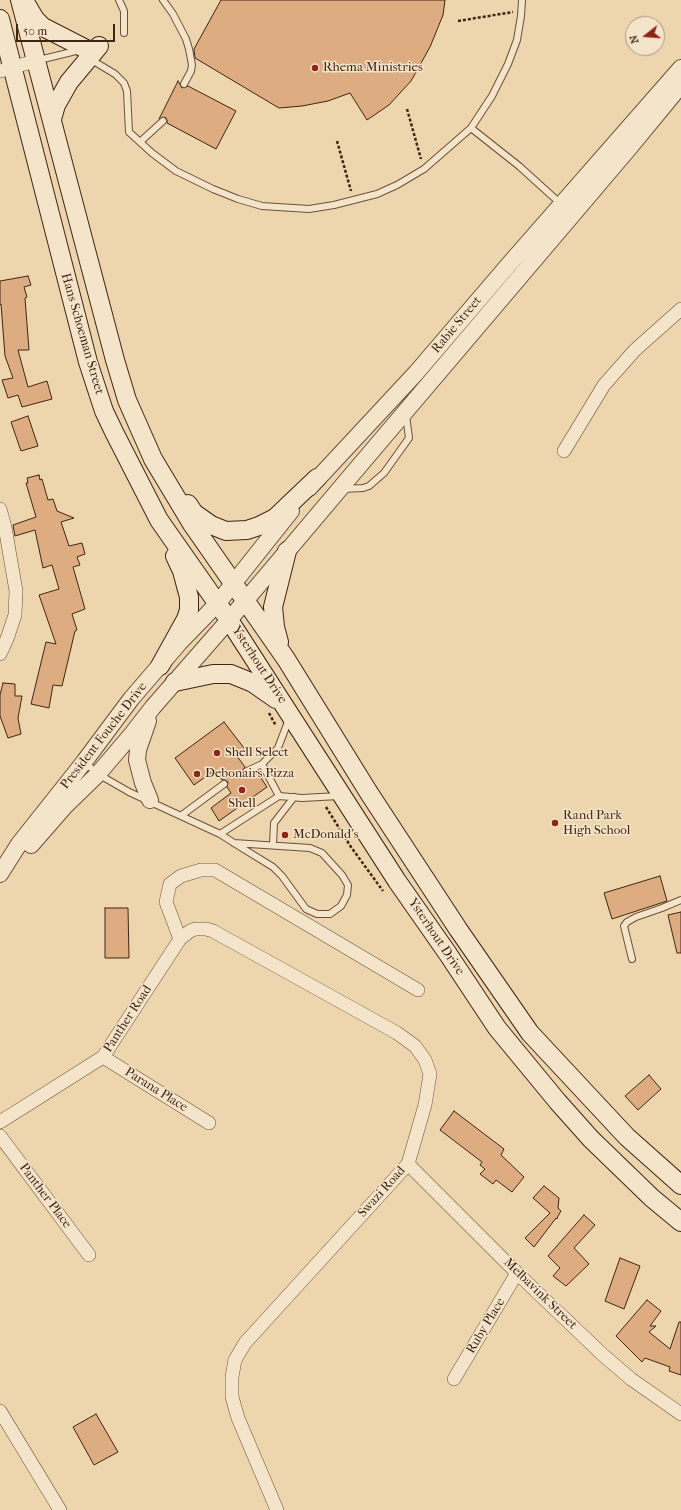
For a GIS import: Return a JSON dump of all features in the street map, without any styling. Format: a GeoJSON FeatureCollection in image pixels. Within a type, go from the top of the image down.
{"type":"FeatureCollection","features":[{"type":"Feature","properties":{"kind":"main road","name":"Hans Schoeman Street"},"geometry":{"type":"LineString","coordinates":[[20,0],[35,61],[52,119],[115,360],[127,400],[153,459],[185,514],[246,600]]}},
{"type":"Feature","properties":{"kind":"main road"},"geometry":{"type":"LineString","coordinates":[[24,0],[35,19],[43,27],[91,51],[61,94],[52,119]]}},
{"type":"Feature","properties":{"kind":"main road","name":"Hans Schoeman Street"},"geometry":{"type":"LineString","coordinates":[[0,19],[6,69],[88,362],[104,411],[159,520],[229,620]]}},
{"type":"Feature","properties":{"kind":"main road"},"geometry":{"type":"LineString","coordinates":[[153,459],[194,512],[211,526],[226,531],[247,530],[267,523],[275,518],[317,478]]}},
{"type":"Feature","properties":{"kind":"main road"},"geometry":{"type":"LineString","coordinates":[[159,520],[182,571],[189,597],[189,610],[186,619],[160,666]]}},
{"type":"Feature","properties":{"kind":"main road"},"geometry":{"type":"LineString","coordinates":[[286,659],[277,637],[273,607],[287,551]]}},
{"type":"Feature","properties":{"kind":"main road","name":"Ysterhout Drive"},"geometry":{"type":"LineString","coordinates":[[246,600],[286,659],[369,793],[450,916],[530,1033],[621,1132],[681,1185]]}},
{"type":"Feature","properties":{"kind":"main road","name":"Ysterhout Drive"},"geometry":{"type":"LineString","coordinates":[[229,620],[397,881],[497,1028],[558,1102],[591,1139],[652,1198],[681,1222]]}},
{"type":"Feature","properties":{"kind":"main road"},"geometry":{"type":"LineString","coordinates":[[175,682],[213,674],[232,674],[253,683],[288,710]]}},
{"type":"Feature","properties":{"kind":"street"},"geometry":{"type":"LineString","coordinates":[[6,69],[35,61]]}},
{"type":"Feature","properties":{"kind":"street","name":"Rabie Street"},"geometry":{"type":"LineString","coordinates":[[218,604],[317,478],[416,373],[681,68]]}},
{"type":"Feature","properties":{"kind":"street","name":"Rabie Street"},"geometry":{"type":"LineString","coordinates":[[229,620],[630,148],[681,85]]}},
{"type":"Feature","properties":{"kind":"street"},"geometry":{"type":"LineString","coordinates":[[564,451],[604,385],[635,350],[681,309]]}},
{"type":"Feature","properties":{"kind":"street"},"geometry":{"type":"LineString","coordinates":[[0,509],[5,527],[16,591],[15,615],[9,634],[0,654]]}},
{"type":"Feature","properties":{"kind":"street","name":"President Fouche Drive"},"geometry":{"type":"LineString","coordinates":[[0,874],[19,844],[84,762],[131,699],[180,642],[218,604]]}},
{"type":"Feature","properties":{"kind":"street","name":"President Fouche Drive"},"geometry":{"type":"LineString","coordinates":[[0,874],[26,850],[65,806],[98,774],[132,734],[153,706],[229,620]]}},
{"type":"Feature","properties":{"kind":"street"},"geometry":{"type":"LineString","coordinates":[[150,800],[141,778],[137,760],[138,750],[153,706]]}},
{"type":"Feature","properties":{"kind":"street"},"geometry":{"type":"LineString","coordinates":[[180,939],[166,902],[170,884],[181,876],[201,870],[215,870],[418,990]]}},
{"type":"Feature","properties":{"kind":"street","name":"Swazi Road"},"geometry":{"type":"LineString","coordinates":[[180,939],[195,929],[206,929],[213,931],[397,1033],[415,1046],[425,1060],[430,1074],[425,1105],[408,1164],[245,1343],[235,1360],[232,1377],[232,1397],[238,1418],[277,1510]]}},
{"type":"Feature","properties":{"kind":"street","name":"Panther Road"},"geometry":{"type":"LineString","coordinates":[[0,1122],[103,1058],[180,939]]}},
{"type":"Feature","properties":{"kind":"street","name":"Parana Place"},"geometry":{"type":"LineString","coordinates":[[103,1058],[209,1123]]}},
{"type":"Feature","properties":{"kind":"street","name":"Panther Place"},"geometry":{"type":"LineString","coordinates":[[0,1136],[89,1255]]}},
{"type":"Feature","properties":{"kind":"street","name":"Melbavink Street"},"geometry":{"type":"LineString","coordinates":[[408,1164],[517,1273],[603,1355],[631,1379],[681,1414]]}},
{"type":"Feature","properties":{"kind":"street","name":"Ruby Place"},"geometry":{"type":"LineString","coordinates":[[454,1379],[517,1273]]}},
{"type":"Feature","properties":{"kind":"street"},"geometry":{"type":"LineString","coordinates":[[0,1411],[60,1510]]}},
{"type":"Feature","properties":{"kind":"lane"},"geometry":{"type":"LineString","coordinates":[[119,0],[124,11],[124,33]]}},
{"type":"Feature","properties":{"kind":"lane"},"geometry":{"type":"LineString","coordinates":[[163,0],[173,14],[186,39],[192,65],[191,71],[184,84]]}},
{"type":"Feature","properties":{"kind":"lane"},"geometry":{"type":"LineString","coordinates":[[35,61],[91,51],[124,82],[127,91],[129,132],[176,171],[213,189],[238,199],[262,206],[309,209],[354,201],[377,194],[397,185],[424,169],[471,128],[492,96],[508,64],[517,40],[522,11],[522,0]]}},
{"type":"Feature","properties":{"kind":"lane"},"geometry":{"type":"LineString","coordinates":[[140,142],[163,121]]}},
{"type":"Feature","properties":{"kind":"lane"},"geometry":{"type":"LineString","coordinates":[[471,128],[524,170],[561,205]]}},
{"type":"Feature","properties":{"kind":"lane"},"geometry":{"type":"LineString","coordinates":[[339,489],[363,488],[369,486],[384,473],[409,438],[405,412]]}},
{"type":"Feature","properties":{"kind":"lane"},"geometry":{"type":"LineString","coordinates":[[247,771],[262,764],[278,748],[288,710]]}},
{"type":"Feature","properties":{"kind":"lane"},"geometry":{"type":"LineString","coordinates":[[84,762],[98,774],[129,792],[150,800],[220,834],[234,843],[273,867],[282,876],[306,909],[317,914],[330,914],[342,906],[347,895],[348,885],[342,875],[322,853],[310,848],[273,844],[234,843]]}},
{"type":"Feature","properties":{"kind":"lane"},"geometry":{"type":"LineString","coordinates":[[262,764],[280,796]]}},
{"type":"Feature","properties":{"kind":"lane"},"geometry":{"type":"LineString","coordinates":[[182,815],[224,784]]}},
{"type":"Feature","properties":{"kind":"lane"},"geometry":{"type":"LineString","coordinates":[[220,834],[280,796],[343,796]]}},
{"type":"Feature","properties":{"kind":"lane"},"geometry":{"type":"LineString","coordinates":[[273,844],[274,823],[294,797]]}},
{"type":"Feature","properties":{"kind":"lane"},"geometry":{"type":"LineString","coordinates":[[632,959],[624,926],[636,917],[681,900]]}},
{"type":"Feature","properties":{"kind":"path"},"geometry":{"type":"LineString","coordinates":[[458,21],[522,11]]}},
{"type":"Feature","properties":{"kind":"path"},"geometry":{"type":"LineString","coordinates":[[407,109],[424,169]]}},
{"type":"Feature","properties":{"kind":"path"},"geometry":{"type":"LineString","coordinates":[[338,141],[354,201]]}},
{"type":"Feature","properties":{"kind":"building","name":"Rhema Ministries"},"geometry":{"type":"Polygon","coordinates":[[[221,0],[445,0],[443,15],[430,47],[411,81],[389,105],[367,120],[350,93],[328,101],[302,106],[279,108],[195,58],[194,49],[221,0]]]}},
{"type":"Feature","properties":{"kind":"building"},"geometry":{"type":"Polygon","coordinates":[[[178,81],[182,88],[188,86],[236,111],[216,149],[167,123],[165,117],[159,119],[178,81]]]}},
{"type":"Feature","properties":{"kind":"building"},"geometry":{"type":"Polygon","coordinates":[[[28,276],[31,285],[24,287],[27,297],[25,298],[29,350],[18,350],[28,387],[47,381],[52,399],[22,407],[18,395],[8,398],[2,380],[13,378],[5,356],[1,304],[0,305],[0,281],[28,276]]]}},
{"type":"Feature","properties":{"kind":"building"},"geometry":{"type":"Polygon","coordinates":[[[28,416],[38,446],[21,451],[11,422],[28,416]]]}},
{"type":"Feature","properties":{"kind":"building"},"geometry":{"type":"Polygon","coordinates":[[[39,475],[40,480],[42,479],[48,500],[53,499],[57,511],[74,518],[61,522],[69,546],[82,543],[85,554],[77,557],[80,565],[73,567],[85,609],[72,614],[77,630],[75,631],[62,686],[53,685],[49,708],[31,704],[46,642],[56,644],[39,595],[59,589],[52,565],[43,568],[35,530],[15,536],[13,525],[36,517],[26,483],[28,483],[27,478],[39,475]]]}},
{"type":"Feature","properties":{"kind":"building"},"geometry":{"type":"Polygon","coordinates":[[[3,683],[15,684],[15,696],[22,696],[18,718],[21,734],[8,738],[0,716],[0,695],[3,683]]]}},
{"type":"Feature","properties":{"kind":"building"},"geometry":{"type":"Polygon","coordinates":[[[224,722],[244,748],[236,755],[245,767],[243,773],[251,776],[257,772],[267,787],[219,821],[211,808],[231,793],[227,787],[228,782],[222,780],[215,770],[194,785],[175,758],[224,722]]]}},
{"type":"Feature","properties":{"kind":"building"},"geometry":{"type":"Polygon","coordinates":[[[660,876],[667,901],[612,919],[604,893],[660,876]]]}},
{"type":"Feature","properties":{"kind":"building"},"geometry":{"type":"Polygon","coordinates":[[[105,908],[128,908],[129,958],[105,958],[105,908]]]}},
{"type":"Feature","properties":{"kind":"building"},"geometry":{"type":"Polygon","coordinates":[[[681,912],[681,953],[677,953],[668,915],[681,912]]]}},
{"type":"Feature","properties":{"kind":"building"},"geometry":{"type":"Polygon","coordinates":[[[649,1075],[661,1089],[638,1110],[625,1096],[649,1075]]]}},
{"type":"Feature","properties":{"kind":"building"},"geometry":{"type":"Polygon","coordinates":[[[454,1111],[504,1149],[501,1155],[524,1177],[512,1192],[496,1180],[493,1184],[480,1174],[485,1169],[480,1165],[482,1162],[440,1130],[454,1111]]]}},
{"type":"Feature","properties":{"kind":"building"},"geometry":{"type":"Polygon","coordinates":[[[544,1186],[559,1198],[558,1208],[561,1211],[557,1219],[556,1218],[534,1247],[525,1238],[550,1213],[533,1198],[544,1186]]]}},
{"type":"Feature","properties":{"kind":"building"},"geometry":{"type":"Polygon","coordinates":[[[584,1215],[595,1225],[574,1248],[589,1264],[566,1286],[553,1276],[560,1268],[548,1256],[584,1215]]]}},
{"type":"Feature","properties":{"kind":"building"},"geometry":{"type":"Polygon","coordinates":[[[620,1258],[640,1266],[624,1309],[605,1301],[620,1258]]]}},
{"type":"Feature","properties":{"kind":"building"},"geometry":{"type":"Polygon","coordinates":[[[647,1300],[661,1311],[650,1326],[656,1326],[649,1332],[670,1349],[679,1322],[681,1322],[681,1375],[669,1371],[670,1367],[645,1358],[642,1362],[616,1336],[647,1300]]]}},
{"type":"Feature","properties":{"kind":"building"},"geometry":{"type":"Polygon","coordinates":[[[96,1414],[118,1452],[94,1465],[73,1427],[96,1414]]]}},
{"type":"Feature","properties":{"kind":"place","name":"Rhema Ministries"},"geometry":{"type":"Point","coordinates":[315,68]}},
{"type":"Feature","properties":{"kind":"place","name":"Shell Select"},"geometry":{"type":"Point","coordinates":[217,753]}},
{"type":"Feature","properties":{"kind":"place","name":"Debonairs Pizza"},"geometry":{"type":"Point","coordinates":[197,774]}},
{"type":"Feature","properties":{"kind":"place","name":"Shell"},"geometry":{"type":"Point","coordinates":[242,790]}},
{"type":"Feature","properties":{"kind":"place","name":"Rand Park High School"},"geometry":{"type":"Point","coordinates":[555,823]}},
{"type":"Feature","properties":{"kind":"place","name":"McDonald's"},"geometry":{"type":"Point","coordinates":[285,835]}}]}
